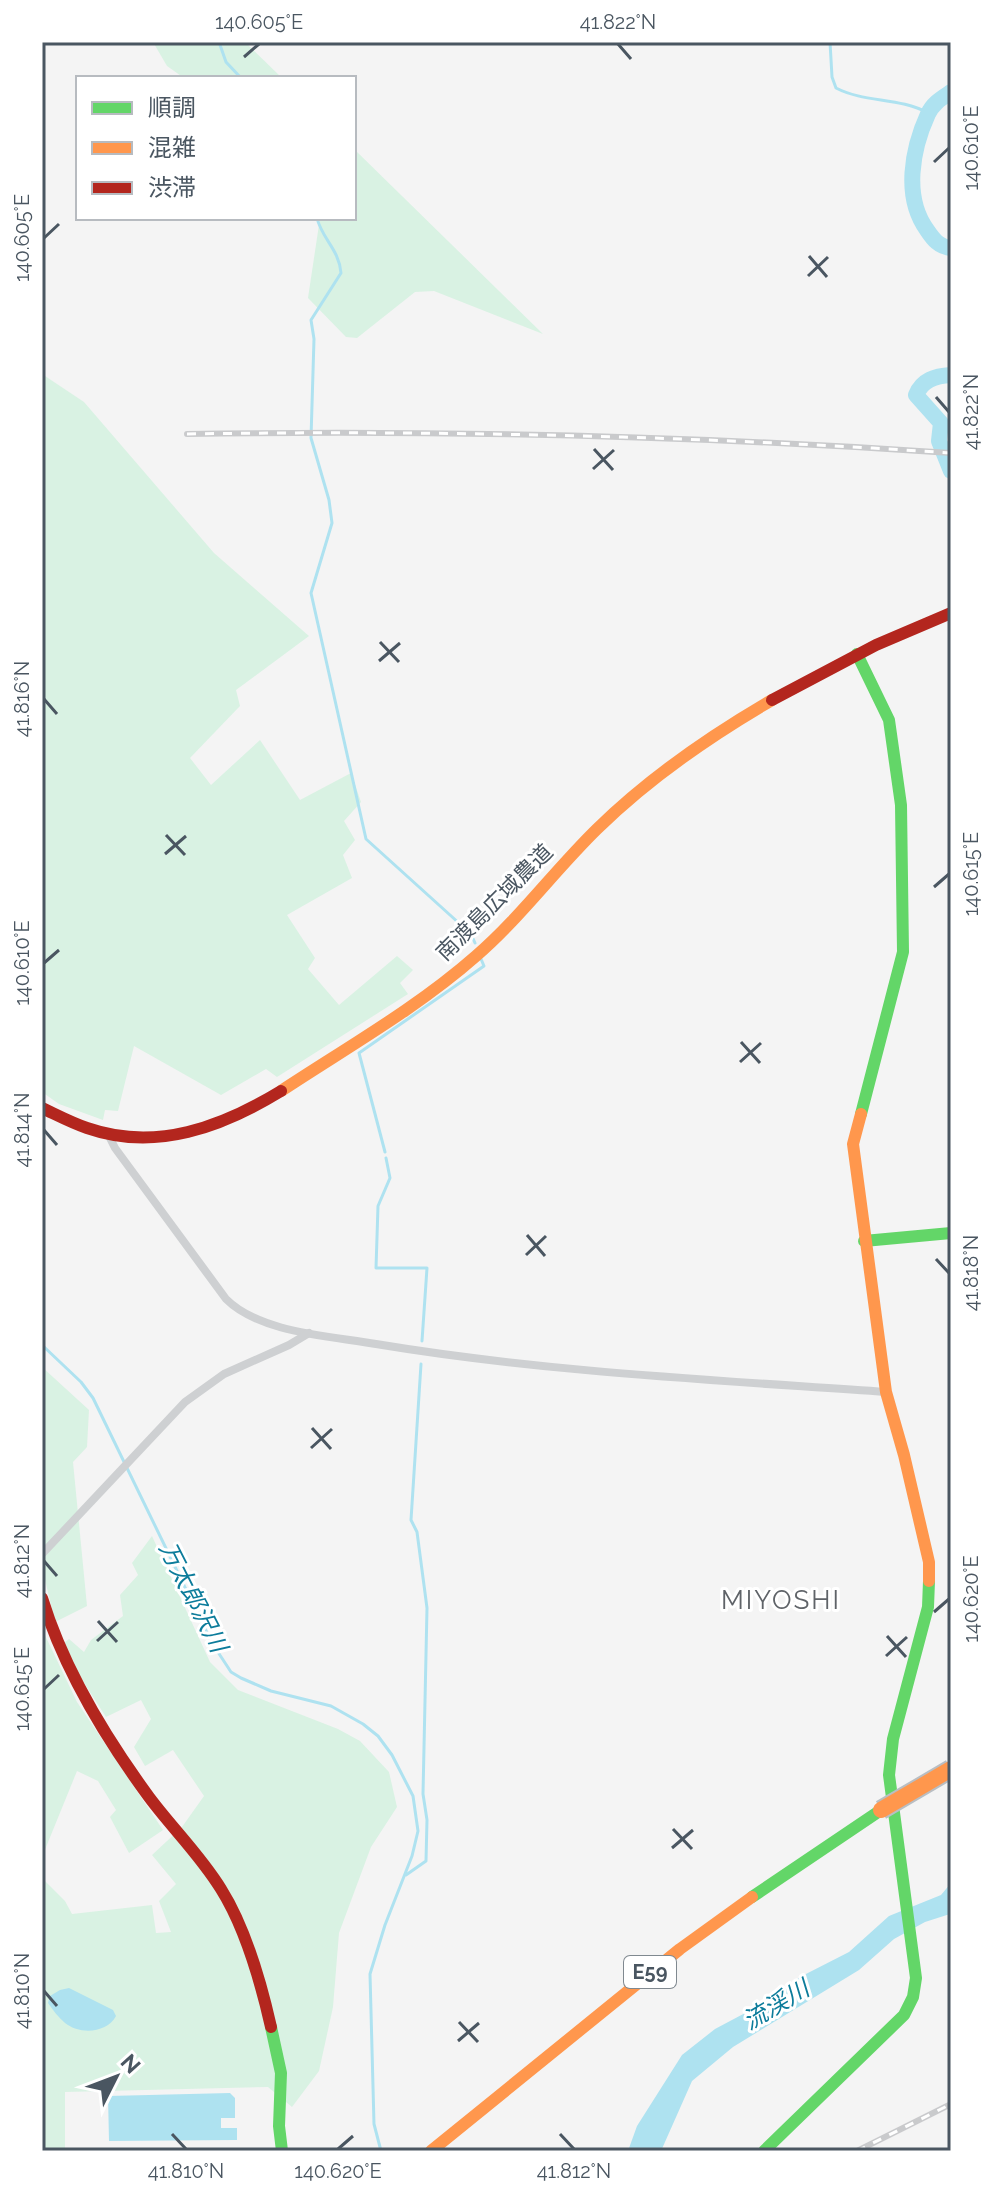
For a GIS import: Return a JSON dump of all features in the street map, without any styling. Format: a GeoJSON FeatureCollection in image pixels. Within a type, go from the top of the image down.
{"type":"FeatureCollection","features":[{"type":"Feature","properties":{"kind":"main road","name":"南渡島広域農道"},"geometry":{"type":"LineString","coordinates":[[42,1108],[83,1127],[108,1134],[153,1137],[203,1130],[227,1122],[269,1099],[473,960],[579,847],[639,792],[763,704],[857,654],[947,614]]}},
{"type":"Feature","properties":{"kind":"main road"},"geometry":{"type":"LineString","coordinates":[[764,2151],[904,2015],[915,1990],[915,1964],[893,1812],[890,1760],[928,1607],[929,1562],[886,1392],[853,1159],[854,1133],[903,952],[901,805],[889,720],[857,654]]}},
{"type":"Feature","properties":{"kind":"main road"},"geometry":{"type":"LineString","coordinates":[[864,1241],[951,1233]]}},
{"type":"Feature","properties":{"kind":"main road"},"geometry":{"type":"LineString","coordinates":[[42,1598],[64,1660],[91,1709],[164,1818],[221,1888],[240,1926],[269,2020],[281,2073],[279,2126],[282,2151]]}},
{"type":"Feature","properties":{"kind":"main road","name":"E59"},"geometry":{"type":"LineString","coordinates":[[431,2151],[680,1949],[881,1810],[951,1769]]}},
{"type":"Feature","properties":{"kind":"street"},"geometry":{"type":"LineString","coordinates":[[108,1134],[115,1148],[233,1306],[266,1322],[309,1333],[458,1358],[570,1371],[886,1392]]}},
{"type":"Feature","properties":{"kind":"street"},"geometry":{"type":"LineString","coordinates":[[42,1554],[185,1402],[207,1384],[309,1333]]}},
{"type":"Feature","properties":{"kind":"green space"},"geometry":{"type":"Polygon","coordinates":[[[153,42],[245,42],[280,76],[181,76],[167,66],[153,42]]]}},
{"type":"Feature","properties":{"kind":"green space"},"geometry":{"type":"Polygon","coordinates":[[[356,151],[543,334],[434,291],[415,292],[357,338],[346,337],[308,298],[320,220],[356,220],[356,151]]]}},
{"type":"Feature","properties":{"kind":"green space"},"geometry":{"type":"Polygon","coordinates":[[[42,374],[84,402],[214,553],[309,636],[236,690],[240,706],[190,758],[211,785],[260,740],[300,800],[351,773],[361,802],[344,821],[355,840],[343,855],[352,878],[287,915],[315,958],[308,969],[339,1005],[397,956],[413,970],[400,983],[408,994],[277,1077],[266,1069],[221,1095],[134,1046],[118,1111],[105,1110],[103,1120],[59,1104],[42,1092],[42,374]]]}},
{"type":"Feature","properties":{"kind":"green space"},"geometry":{"type":"Polygon","coordinates":[[[42,1367],[89,1410],[87,1447],[73,1462],[87,1606],[55,1622],[42,1567],[42,1367]]]}},
{"type":"Feature","properties":{"kind":"green space"},"geometry":{"type":"Polygon","coordinates":[[[152,1536],[210,1662],[238,1690],[338,1729],[360,1741],[389,1772],[397,1807],[371,1847],[339,1933],[333,2007],[319,2071],[292,2107],[268,2087],[65,2092],[65,2150],[42,2151],[42,1878],[65,1901],[72,1914],[152,1905],[156,1933],[171,1932],[159,1901],[176,1884],[152,1855],[182,1827],[204,1796],[173,1750],[145,1766],[134,1747],[151,1719],[141,1700],[106,1717],[75,1669],[64,1643],[69,1639],[84,1652],[91,1640],[123,1616],[120,1595],[138,1575],[132,1563],[152,1536]]]}},
{"type":"Feature","properties":{"kind":"green space"},"geometry":{"type":"Polygon","coordinates":[[[42,1629],[77,1702],[163,1830],[129,1853],[110,1817],[116,1810],[98,1781],[77,1771],[42,1857],[42,1629]]]}},
{"type":"Feature","properties":{"kind":"water"},"geometry":{"type":"Polygon","coordinates":[[[951,1883],[950,1914],[925,1922],[894,1939],[859,1970],[733,2047],[692,2081],[661,2151],[628,2151],[637,2126],[682,2055],[715,2029],[802,1976],[849,1952],[889,1916],[941,1895],[951,1883]]]}},
{"type":"Feature","properties":{"kind":"water"},"geometry":{"type":"Polygon","coordinates":[[[69,1988],[113,2010],[116,2016],[112,2022],[100,2029],[85,2031],[65,2023],[48,2003],[50,1996],[69,1988]]]}},
{"type":"Feature","properties":{"kind":"water"},"geometry":{"type":"Polygon","coordinates":[[[230,2093],[235,2098],[235,2118],[221,2118],[221,2128],[237,2128],[237,2140],[109,2141],[108,2096],[230,2093]]]}},
{"type":"Feature","properties":{"kind":"waterway"},"geometry":{"type":"LineString","coordinates":[[219,42],[226,62],[239,76]]}},
{"type":"Feature","properties":{"kind":"waterway"},"geometry":{"type":"LineString","coordinates":[[830,42],[832,77],[836,88],[859,96],[905,104],[928,113]]}},
{"type":"Feature","properties":{"kind":"waterway","name":"流渓川"},"geometry":{"type":"LineString","coordinates":[[951,92],[928,114],[912,173],[919,217],[934,239],[951,248]]}},
{"type":"Feature","properties":{"kind":"waterway"},"geometry":{"type":"LineString","coordinates":[[318,220],[337,257],[341,273],[311,320],[314,339],[311,438],[329,500],[332,523],[311,593],[366,839],[471,934],[475,943]]}},
{"type":"Feature","properties":{"kind":"waterway","name":"流渓川"},"geometry":{"type":"LineString","coordinates":[[951,375],[930,380],[916,395],[941,423],[939,441],[951,471]]}},
{"type":"Feature","properties":{"kind":"waterway"},"geometry":{"type":"LineString","coordinates":[[385,1152],[359,1053],[484,966],[481,959]]}},
{"type":"Feature","properties":{"kind":"waterway"},"geometry":{"type":"LineString","coordinates":[[386,1158],[390,1178],[378,1206],[376,1268],[427,1268],[422,1341]]}},
{"type":"Feature","properties":{"kind":"waterway","name":"万太郎沢川"},"geometry":{"type":"LineString","coordinates":[[42,1345],[81,1382],[93,1398],[212,1643],[231,1672],[271,1691],[331,1706],[363,1724],[378,1736],[392,1755],[413,1796],[418,1831],[412,1856],[370,1974],[374,2124],[381,2151]]}},
{"type":"Feature","properties":{"kind":"waterway"},"geometry":{"type":"LineString","coordinates":[[406,1875],[426,1861],[427,1820],[423,1794],[427,1608],[417,1532],[411,1520],[421,1364]]}},
{"type":"Feature","properties":{"kind":"railway"},"geometry":{"type":"LineString","coordinates":[[187,434],[569,436],[760,442],[951,453]]}},
{"type":"Feature","properties":{"kind":"railway"},"geometry":{"type":"LineString","coordinates":[[857,2151],[951,2104]]}},
{"type":"Feature","properties":{"kind":"traffic: fast"},"geometry":{"type":"LineString","coordinates":[[857,654],[889,720],[901,805],[903,952],[861,1114]]}},
{"type":"Feature","properties":{"kind":"traffic: fast"},"geometry":{"type":"LineString","coordinates":[[864,1241],[951,1233]]}},
{"type":"Feature","properties":{"kind":"traffic: fast"},"geometry":{"type":"LineString","coordinates":[[764,2151],[904,2015],[913,1997],[916,1978],[889,1775],[893,1739],[928,1607],[929,1581]]}},
{"type":"Feature","properties":{"kind":"traffic: fast"},"geometry":{"type":"LineString","coordinates":[[752,1897],[881,1810]]}},
{"type":"Feature","properties":{"kind":"traffic: fast"},"geometry":{"type":"LineString","coordinates":[[271,2027],[281,2073],[279,2126],[282,2151]]}},
{"type":"Feature","properties":{"kind":"traffic: slow"},"geometry":{"type":"LineString","coordinates":[[281,1091],[406,1010],[453,975],[523,910],[617,810],[703,743],[772,700]]}},
{"type":"Feature","properties":{"kind":"traffic: slow"},"geometry":{"type":"LineString","coordinates":[[861,1114],[853,1144],[886,1392],[929,1562],[929,1581]]}},
{"type":"Feature","properties":{"kind":"traffic: slow"},"geometry":{"type":"LineString","coordinates":[[881,1810],[951,1769]]}},
{"type":"Feature","properties":{"kind":"traffic: slow"},"geometry":{"type":"LineString","coordinates":[[431,2151],[680,1949],[752,1897]]}},
{"type":"Feature","properties":{"kind":"traffic: jam"},"geometry":{"type":"LineString","coordinates":[[772,700],[876,645],[951,613]]}},
{"type":"Feature","properties":{"kind":"traffic: jam"},"geometry":{"type":"LineString","coordinates":[[42,1108],[81,1126],[113,1135],[163,1136],[212,1125],[281,1091]]}},
{"type":"Feature","properties":{"kind":"traffic: jam"},"geometry":{"type":"LineString","coordinates":[[42,1598],[74,1677],[102,1727],[149,1797],[205,1865],[230,1904],[251,1956],[271,2027]]}},
{"type":"Feature","properties":{"kind":"district","name":"MIYOSHI"},"geometry":{"type":"Point","coordinates":[781,1600]}}]}
